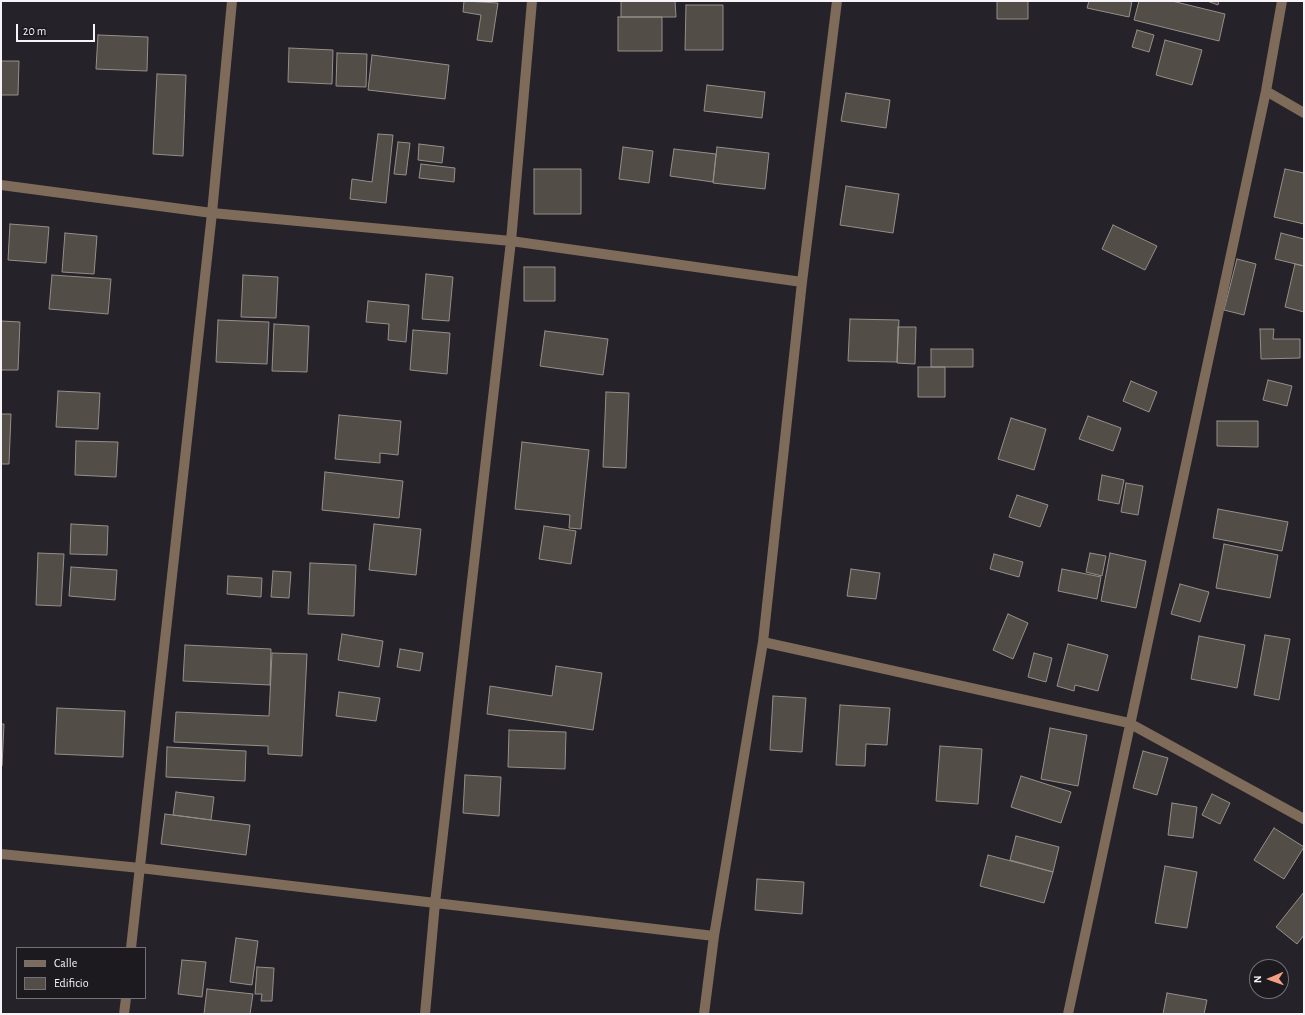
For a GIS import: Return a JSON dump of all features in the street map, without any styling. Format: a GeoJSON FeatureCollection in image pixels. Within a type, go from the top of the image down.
{"type":"FeatureCollection","features":[{"type":"Feature","properties":{"kind":"street"},"geometry":{"type":"LineString","coordinates":[[131,947],[212,213],[232,1]]}},
{"type":"Feature","properties":{"kind":"street"},"geometry":{"type":"LineString","coordinates":[[425,1014],[435,903],[511,241],[532,1]]}},
{"type":"Feature","properties":{"kind":"street"},"geometry":{"type":"LineString","coordinates":[[704,1014],[714,936],[763,642],[802,282],[837,1]]}},
{"type":"Feature","properties":{"kind":"street"},"geometry":{"type":"LineString","coordinates":[[1068,1014],[1129,723],[1266,91],[1282,1]]}},
{"type":"Feature","properties":{"kind":"street"},"geometry":{"type":"LineString","coordinates":[[1266,91],[1304,113]]}},
{"type":"Feature","properties":{"kind":"street"},"geometry":{"type":"LineString","coordinates":[[1,185],[212,213],[511,241],[802,282]]}},
{"type":"Feature","properties":{"kind":"street"},"geometry":{"type":"LineString","coordinates":[[763,642],[1129,723],[1304,819]]}},
{"type":"Feature","properties":{"kind":"street"},"geometry":{"type":"LineString","coordinates":[[1,854],[140,868],[714,936]]}},
{"type":"Feature","properties":{"kind":"street"},"geometry":{"type":"LineString","coordinates":[[124,1014],[126,999]]}},
{"type":"Feature","properties":{"kind":"building"},"geometry":{"type":"Polygon","coordinates":[[[464,1],[498,3],[492,42],[477,40],[481,15],[463,12],[464,1]]]}},
{"type":"Feature","properties":{"kind":"building"},"geometry":{"type":"Polygon","coordinates":[[[621,1],[675,1],[676,17],[621,17],[621,1]]]}},
{"type":"Feature","properties":{"kind":"building"},"geometry":{"type":"Polygon","coordinates":[[[997,1],[1028,1],[1028,19],[997,19],[997,1]]]}},
{"type":"Feature","properties":{"kind":"building"},"geometry":{"type":"Polygon","coordinates":[[[1089,1],[1132,1],[1129,17],[1087,8],[1089,1]]]}},
{"type":"Feature","properties":{"kind":"building"},"geometry":{"type":"Polygon","coordinates":[[[1139,1],[1172,1],[1225,14],[1219,41],[1134,20],[1139,1]]]}},
{"type":"Feature","properties":{"kind":"building"},"geometry":{"type":"Polygon","coordinates":[[[1207,1],[1219,1],[1218,5],[1207,1]]]}},
{"type":"Feature","properties":{"kind":"building"},"geometry":{"type":"Polygon","coordinates":[[[686,5],[723,5],[723,50],[685,50],[686,5]]]}},
{"type":"Feature","properties":{"kind":"building"},"geometry":{"type":"Polygon","coordinates":[[[618,17],[662,17],[662,51],[618,51],[618,17]]]}},
{"type":"Feature","properties":{"kind":"building"},"geometry":{"type":"Polygon","coordinates":[[[1137,30],[1154,35],[1149,52],[1132,47],[1137,30]]]}},
{"type":"Feature","properties":{"kind":"building"},"geometry":{"type":"Polygon","coordinates":[[[98,35],[148,37],[147,71],[96,69],[98,35]]]}},
{"type":"Feature","properties":{"kind":"building"},"geometry":{"type":"Polygon","coordinates":[[[1165,40],[1202,50],[1192,85],[1156,75],[1165,40]]]}},
{"type":"Feature","properties":{"kind":"building"},"geometry":{"type":"Polygon","coordinates":[[[289,48],[333,50],[332,84],[288,82],[289,48]]]}},
{"type":"Feature","properties":{"kind":"building"},"geometry":{"type":"Polygon","coordinates":[[[337,53],[367,54],[366,87],[336,86],[337,53]]]}},
{"type":"Feature","properties":{"kind":"building"},"geometry":{"type":"Polygon","coordinates":[[[372,55],[449,65],[445,99],[368,90],[372,55]]]}},
{"type":"Feature","properties":{"kind":"building"},"geometry":{"type":"Polygon","coordinates":[[[1,61],[19,61],[18,95],[1,95],[1,61]]]}},
{"type":"Feature","properties":{"kind":"building"},"geometry":{"type":"Polygon","coordinates":[[[157,74],[186,75],[183,156],[153,154],[157,74]]]}},
{"type":"Feature","properties":{"kind":"building"},"geometry":{"type":"Polygon","coordinates":[[[707,85],[765,92],[762,118],[704,111],[707,85]]]}},
{"type":"Feature","properties":{"kind":"building"},"geometry":{"type":"Polygon","coordinates":[[[846,93],[890,100],[886,128],[841,121],[846,93]]]}},
{"type":"Feature","properties":{"kind":"building"},"geometry":{"type":"Polygon","coordinates":[[[378,134],[393,135],[386,203],[350,199],[352,179],[372,182],[378,134]]]}},
{"type":"Feature","properties":{"kind":"building"},"geometry":{"type":"Polygon","coordinates":[[[398,142],[410,143],[406,175],[394,174],[398,142]]]}},
{"type":"Feature","properties":{"kind":"building"},"geometry":{"type":"Polygon","coordinates":[[[419,144],[444,147],[442,163],[418,160],[419,144]]]}},
{"type":"Feature","properties":{"kind":"building"},"geometry":{"type":"Polygon","coordinates":[[[623,147],[653,151],[649,183],[619,179],[623,147]]]}},
{"type":"Feature","properties":{"kind":"building"},"geometry":{"type":"Polygon","coordinates":[[[717,147],[769,153],[765,189],[713,183],[717,147]]]}},
{"type":"Feature","properties":{"kind":"building"},"geometry":{"type":"Polygon","coordinates":[[[674,149],[716,154],[713,182],[670,176],[674,149]]]}},
{"type":"Feature","properties":{"kind":"building"},"geometry":{"type":"Polygon","coordinates":[[[421,164],[455,168],[454,182],[419,178],[421,164]]]}},
{"type":"Feature","properties":{"kind":"building"},"geometry":{"type":"Polygon","coordinates":[[[534,169],[581,169],[581,214],[534,214],[534,169]]]}},
{"type":"Feature","properties":{"kind":"building"},"geometry":{"type":"Polygon","coordinates":[[[1285,169],[1304,173],[1304,224],[1274,217],[1285,169]]]}},
{"type":"Feature","properties":{"kind":"building"},"geometry":{"type":"Polygon","coordinates":[[[846,186],[899,194],[893,233],[840,225],[846,186]]]}},
{"type":"Feature","properties":{"kind":"building"},"geometry":{"type":"Polygon","coordinates":[[[10,224],[49,227],[46,263],[8,260],[10,224]]]}},
{"type":"Feature","properties":{"kind":"building"},"geometry":{"type":"Polygon","coordinates":[[[1113,225],[1157,246],[1145,270],[1102,249],[1113,225]]]}},
{"type":"Feature","properties":{"kind":"building"},"geometry":{"type":"Polygon","coordinates":[[[65,233],[97,236],[94,274],[62,272],[65,233]]]}},
{"type":"Feature","properties":{"kind":"building"},"geometry":{"type":"Polygon","coordinates":[[[1281,233],[1304,239],[1304,266],[1275,259],[1281,233]]]}},
{"type":"Feature","properties":{"kind":"building"},"geometry":{"type":"Polygon","coordinates":[[[1237,259],[1256,264],[1244,315],[1224,310],[1237,259]]]}},
{"type":"Feature","properties":{"kind":"building"},"geometry":{"type":"Polygon","coordinates":[[[1295,264],[1304,266],[1304,312],[1285,307],[1295,264]]]}},
{"type":"Feature","properties":{"kind":"building"},"geometry":{"type":"Polygon","coordinates":[[[524,267],[555,267],[555,301],[524,301],[524,267]]]}},
{"type":"Feature","properties":{"kind":"building"},"geometry":{"type":"Polygon","coordinates":[[[426,274],[453,277],[449,321],[422,319],[426,274]]]}},
{"type":"Feature","properties":{"kind":"building"},"geometry":{"type":"Polygon","coordinates":[[[52,275],[111,279],[108,314],[49,309],[52,275]]]}},
{"type":"Feature","properties":{"kind":"building"},"geometry":{"type":"Polygon","coordinates":[[[243,275],[278,277],[276,318],[241,317],[243,275]]]}},
{"type":"Feature","properties":{"kind":"building"},"geometry":{"type":"Polygon","coordinates":[[[368,301],[409,305],[406,342],[388,340],[389,324],[366,322],[368,301]]]}},
{"type":"Feature","properties":{"kind":"building"},"geometry":{"type":"Polygon","coordinates":[[[850,319],[899,320],[897,362],[848,361],[850,319]]]}},
{"type":"Feature","properties":{"kind":"building"},"geometry":{"type":"Polygon","coordinates":[[[218,320],[269,322],[267,364],[216,362],[218,320]]]}},
{"type":"Feature","properties":{"kind":"building"},"geometry":{"type":"Polygon","coordinates":[[[1,321],[20,322],[18,370],[1,370],[1,321]]]}},
{"type":"Feature","properties":{"kind":"building"},"geometry":{"type":"Polygon","coordinates":[[[274,324],[309,326],[307,372],[272,371],[274,324]]]}},
{"type":"Feature","properties":{"kind":"building"},"geometry":{"type":"Polygon","coordinates":[[[898,327],[916,327],[915,364],[897,363],[898,327]]]}},
{"type":"Feature","properties":{"kind":"building"},"geometry":{"type":"Polygon","coordinates":[[[1260,329],[1274,329],[1273,339],[1300,339],[1300,358],[1261,359],[1260,329]]]}},
{"type":"Feature","properties":{"kind":"building"},"geometry":{"type":"Polygon","coordinates":[[[413,330],[450,333],[447,374],[410,370],[413,330]]]}},
{"type":"Feature","properties":{"kind":"building"},"geometry":{"type":"Polygon","coordinates":[[[545,331],[608,339],[603,375],[540,366],[545,331]]]}},
{"type":"Feature","properties":{"kind":"building"},"geometry":{"type":"Polygon","coordinates":[[[931,349],[973,349],[973,367],[931,367],[931,349]]]}},
{"type":"Feature","properties":{"kind":"building"},"geometry":{"type":"Polygon","coordinates":[[[918,367],[945,367],[945,397],[918,397],[918,367]]]}},
{"type":"Feature","properties":{"kind":"building"},"geometry":{"type":"Polygon","coordinates":[[[1268,380],[1292,386],[1287,406],[1263,400],[1268,380]]]}},
{"type":"Feature","properties":{"kind":"building"},"geometry":{"type":"Polygon","coordinates":[[[1131,381],[1157,392],[1149,412],[1123,401],[1131,381]]]}},
{"type":"Feature","properties":{"kind":"building"},"geometry":{"type":"Polygon","coordinates":[[[58,391],[100,393],[98,429],[56,427],[58,391]]]}},
{"type":"Feature","properties":{"kind":"building"},"geometry":{"type":"Polygon","coordinates":[[[606,392],[629,393],[626,468],[603,467],[606,392]]]}},
{"type":"Feature","properties":{"kind":"building"},"geometry":{"type":"Polygon","coordinates":[[[1,414],[11,414],[9,464],[1,464],[1,414]]]}},
{"type":"Feature","properties":{"kind":"building"},"geometry":{"type":"Polygon","coordinates":[[[339,415],[401,421],[398,455],[380,453],[380,463],[335,459],[339,415]]]}},
{"type":"Feature","properties":{"kind":"building"},"geometry":{"type":"Polygon","coordinates":[[[1088,416],[1121,428],[1113,451],[1079,439],[1088,416]]]}},
{"type":"Feature","properties":{"kind":"building"},"geometry":{"type":"Polygon","coordinates":[[[1011,418],[1046,429],[1034,470],[998,459],[1011,418]]]}},
{"type":"Feature","properties":{"kind":"building"},"geometry":{"type":"Polygon","coordinates":[[[1217,421],[1258,421],[1258,447],[1217,446],[1217,421]]]}},
{"type":"Feature","properties":{"kind":"building"},"geometry":{"type":"Polygon","coordinates":[[[76,441],[118,442],[116,477],[75,475],[76,441]]]}},
{"type":"Feature","properties":{"kind":"building"},"geometry":{"type":"Polygon","coordinates":[[[522,442],[589,450],[581,529],[569,528],[570,515],[515,509],[522,442]]]}},
{"type":"Feature","properties":{"kind":"building"},"geometry":{"type":"Polygon","coordinates":[[[325,472],[403,481],[399,518],[322,510],[325,472]]]}},
{"type":"Feature","properties":{"kind":"building"},"geometry":{"type":"Polygon","coordinates":[[[1102,475],[1124,480],[1119,504],[1098,500],[1102,475]]]}},
{"type":"Feature","properties":{"kind":"building"},"geometry":{"type":"Polygon","coordinates":[[[1126,483],[1143,486],[1138,515],[1121,512],[1126,483]]]}},
{"type":"Feature","properties":{"kind":"building"},"geometry":{"type":"Polygon","coordinates":[[[1017,495],[1048,505],[1040,527],[1009,517],[1017,495]]]}},
{"type":"Feature","properties":{"kind":"building"},"geometry":{"type":"Polygon","coordinates":[[[1218,509],[1288,522],[1282,551],[1213,538],[1218,509]]]}},
{"type":"Feature","properties":{"kind":"building"},"geometry":{"type":"Polygon","coordinates":[[[71,524],[108,526],[107,555],[70,554],[71,524]]]}},
{"type":"Feature","properties":{"kind":"building"},"geometry":{"type":"Polygon","coordinates":[[[374,524],[421,529],[416,575],[369,570],[374,524]]]}},
{"type":"Feature","properties":{"kind":"building"},"geometry":{"type":"Polygon","coordinates":[[[544,526],[576,531],[571,564],[539,559],[544,526]]]}},
{"type":"Feature","properties":{"kind":"building"},"geometry":{"type":"Polygon","coordinates":[[[1224,544],[1278,555],[1270,598],[1216,588],[1224,544]]]}},
{"type":"Feature","properties":{"kind":"building"},"geometry":{"type":"Polygon","coordinates":[[[38,553],[64,554],[61,606],[36,605],[38,553]]]}},
{"type":"Feature","properties":{"kind":"building"},"geometry":{"type":"Polygon","coordinates":[[[1090,553],[1106,556],[1102,576],[1086,572],[1090,553]]]}},
{"type":"Feature","properties":{"kind":"building"},"geometry":{"type":"Polygon","coordinates":[[[1110,553],[1146,561],[1136,608],[1101,601],[1110,553]]]}},
{"type":"Feature","properties":{"kind":"building"},"geometry":{"type":"Polygon","coordinates":[[[994,554],[1023,562],[1019,577],[990,569],[994,554]]]}},
{"type":"Feature","properties":{"kind":"building"},"geometry":{"type":"Polygon","coordinates":[[[310,563],[356,565],[354,616],[308,614],[310,563]]]}},
{"type":"Feature","properties":{"kind":"building"},"geometry":{"type":"Polygon","coordinates":[[[71,567],[117,570],[115,600],[69,596],[71,567]]]}},
{"type":"Feature","properties":{"kind":"building"},"geometry":{"type":"Polygon","coordinates":[[[851,569],[880,573],[876,599],[847,596],[851,569]]]}},
{"type":"Feature","properties":{"kind":"building"},"geometry":{"type":"Polygon","coordinates":[[[1062,569],[1101,577],[1097,599],[1058,591],[1062,569]]]}},
{"type":"Feature","properties":{"kind":"building"},"geometry":{"type":"Polygon","coordinates":[[[273,571],[291,572],[289,598],[271,597],[273,571]]]}},
{"type":"Feature","properties":{"kind":"building"},"geometry":{"type":"Polygon","coordinates":[[[228,576],[262,578],[261,597],[227,594],[228,576]]]}},
{"type":"Feature","properties":{"kind":"building"},"geometry":{"type":"Polygon","coordinates":[[[1180,584],[1209,592],[1200,622],[1171,614],[1180,584]]]}},
{"type":"Feature","properties":{"kind":"building"},"geometry":{"type":"Polygon","coordinates":[[[1008,614],[1028,623],[1013,659],[993,650],[1008,614]]]}},
{"type":"Feature","properties":{"kind":"building"},"geometry":{"type":"Polygon","coordinates":[[[342,634],[383,641],[379,667],[338,660],[342,634]]]}},
{"type":"Feature","properties":{"kind":"building"},"geometry":{"type":"Polygon","coordinates":[[[1265,635],[1290,639],[1279,700],[1254,695],[1265,635]]]}},
{"type":"Feature","properties":{"kind":"building"},"geometry":{"type":"Polygon","coordinates":[[[1199,636],[1245,645],[1237,688],[1191,679],[1199,636]]]}},
{"type":"Feature","properties":{"kind":"building"},"geometry":{"type":"Polygon","coordinates":[[[1068,644],[1108,655],[1098,691],[1075,685],[1074,691],[1057,686],[1068,644]]]}},
{"type":"Feature","properties":{"kind":"building"},"geometry":{"type":"Polygon","coordinates":[[[185,645],[271,649],[270,685],[183,681],[185,645]]]}},
{"type":"Feature","properties":{"kind":"building"},"geometry":{"type":"Polygon","coordinates":[[[400,649],[423,653],[420,671],[397,667],[400,649]]]}},
{"type":"Feature","properties":{"kind":"building"},"geometry":{"type":"Polygon","coordinates":[[[272,653],[307,654],[302,756],[268,754],[268,746],[174,742],[176,712],[269,716],[272,653]]]}},
{"type":"Feature","properties":{"kind":"building"},"geometry":{"type":"Polygon","coordinates":[[[1034,653],[1052,658],[1046,682],[1028,677],[1034,653]]]}},
{"type":"Feature","properties":{"kind":"building"},"geometry":{"type":"Polygon","coordinates":[[[556,666],[602,673],[593,730],[487,714],[490,686],[552,696],[556,666]]]}},
{"type":"Feature","properties":{"kind":"building"},"geometry":{"type":"Polygon","coordinates":[[[339,692],[380,698],[376,721],[336,716],[339,692]]]}},
{"type":"Feature","properties":{"kind":"building"},"geometry":{"type":"Polygon","coordinates":[[[773,696],[806,698],[802,752],[770,750],[773,696]]]}},
{"type":"Feature","properties":{"kind":"building"},"geometry":{"type":"Polygon","coordinates":[[[840,705],[890,708],[887,745],[866,744],[865,766],[836,765],[840,705]]]}},
{"type":"Feature","properties":{"kind":"building"},"geometry":{"type":"Polygon","coordinates":[[[57,708],[125,711],[123,757],[55,754],[57,708]]]}},
{"type":"Feature","properties":{"kind":"building"},"geometry":{"type":"Polygon","coordinates":[[[1,724],[4,724],[2,766],[1,766],[1,724]]]}},
{"type":"Feature","properties":{"kind":"building"},"geometry":{"type":"Polygon","coordinates":[[[1050,728],[1087,735],[1078,786],[1041,779],[1050,728]]]}},
{"type":"Feature","properties":{"kind":"building"},"geometry":{"type":"Polygon","coordinates":[[[509,730],[566,732],[565,769],[508,767],[509,730]]]}},
{"type":"Feature","properties":{"kind":"building"},"geometry":{"type":"Polygon","coordinates":[[[940,746],[982,749],[978,804],[936,801],[940,746]]]}},
{"type":"Feature","properties":{"kind":"building"},"geometry":{"type":"Polygon","coordinates":[[[167,747],[246,751],[245,781],[166,777],[167,747]]]}},
{"type":"Feature","properties":{"kind":"building"},"geometry":{"type":"Polygon","coordinates":[[[1143,751],[1168,758],[1157,795],[1133,788],[1143,751]]]}},
{"type":"Feature","properties":{"kind":"building"},"geometry":{"type":"Polygon","coordinates":[[[465,775],[501,777],[499,816],[463,813],[465,775]]]}},
{"type":"Feature","properties":{"kind":"building"},"geometry":{"type":"Polygon","coordinates":[[[1021,776],[1071,792],[1061,823],[1011,807],[1021,776]]]}},
{"type":"Feature","properties":{"kind":"building"},"geometry":{"type":"Polygon","coordinates":[[[176,792],[214,797],[211,820],[173,815],[176,792]]]}},
{"type":"Feature","properties":{"kind":"building"},"geometry":{"type":"Polygon","coordinates":[[[1212,794],[1230,803],[1220,824],[1202,815],[1212,794]]]}},
{"type":"Feature","properties":{"kind":"building"},"geometry":{"type":"Polygon","coordinates":[[[1172,803],[1197,807],[1193,838],[1168,835],[1172,803]]]}},
{"type":"Feature","properties":{"kind":"building"},"geometry":{"type":"Polygon","coordinates":[[[165,814],[250,825],[246,855],[161,844],[165,814]]]}},
{"type":"Feature","properties":{"kind":"building"},"geometry":{"type":"Polygon","coordinates":[[[1274,828],[1304,847],[1284,879],[1254,860],[1274,828]]]}},
{"type":"Feature","properties":{"kind":"building"},"geometry":{"type":"Polygon","coordinates":[[[1016,836],[1059,847],[1053,872],[1010,860],[1016,836]]]}},
{"type":"Feature","properties":{"kind":"building"},"geometry":{"type":"Polygon","coordinates":[[[988,855],[1053,872],[1044,903],[980,886],[988,855]]]}},
{"type":"Feature","properties":{"kind":"building"},"geometry":{"type":"Polygon","coordinates":[[[1165,866],[1197,872],[1187,928],[1155,923],[1165,866]]]}},
{"type":"Feature","properties":{"kind":"building"},"geometry":{"type":"Polygon","coordinates":[[[757,879],[804,882],[802,914],[755,910],[757,879]]]}},
{"type":"Feature","properties":{"kind":"building"},"geometry":{"type":"Polygon","coordinates":[[[1304,892],[1304,935],[1297,944],[1276,927],[1304,892]]]}},
{"type":"Feature","properties":{"kind":"building"},"geometry":{"type":"Polygon","coordinates":[[[236,938],[258,941],[252,985],[230,982],[236,938]]]}},
{"type":"Feature","properties":{"kind":"building"},"geometry":{"type":"Polygon","coordinates":[[[182,960],[206,962],[202,997],[178,994],[182,960]]]}},
{"type":"Feature","properties":{"kind":"building"},"geometry":{"type":"Polygon","coordinates":[[[257,967],[274,968],[272,1001],[261,1001],[262,994],[255,994],[257,967]]]}},
{"type":"Feature","properties":{"kind":"building"},"geometry":{"type":"Polygon","coordinates":[[[207,989],[253,994],[250,1014],[204,1014],[207,989]]]}},
{"type":"Feature","properties":{"kind":"building"},"geometry":{"type":"Polygon","coordinates":[[[1167,993],[1207,1000],[1204,1014],[1163,1014],[1167,993]]]}}]}
